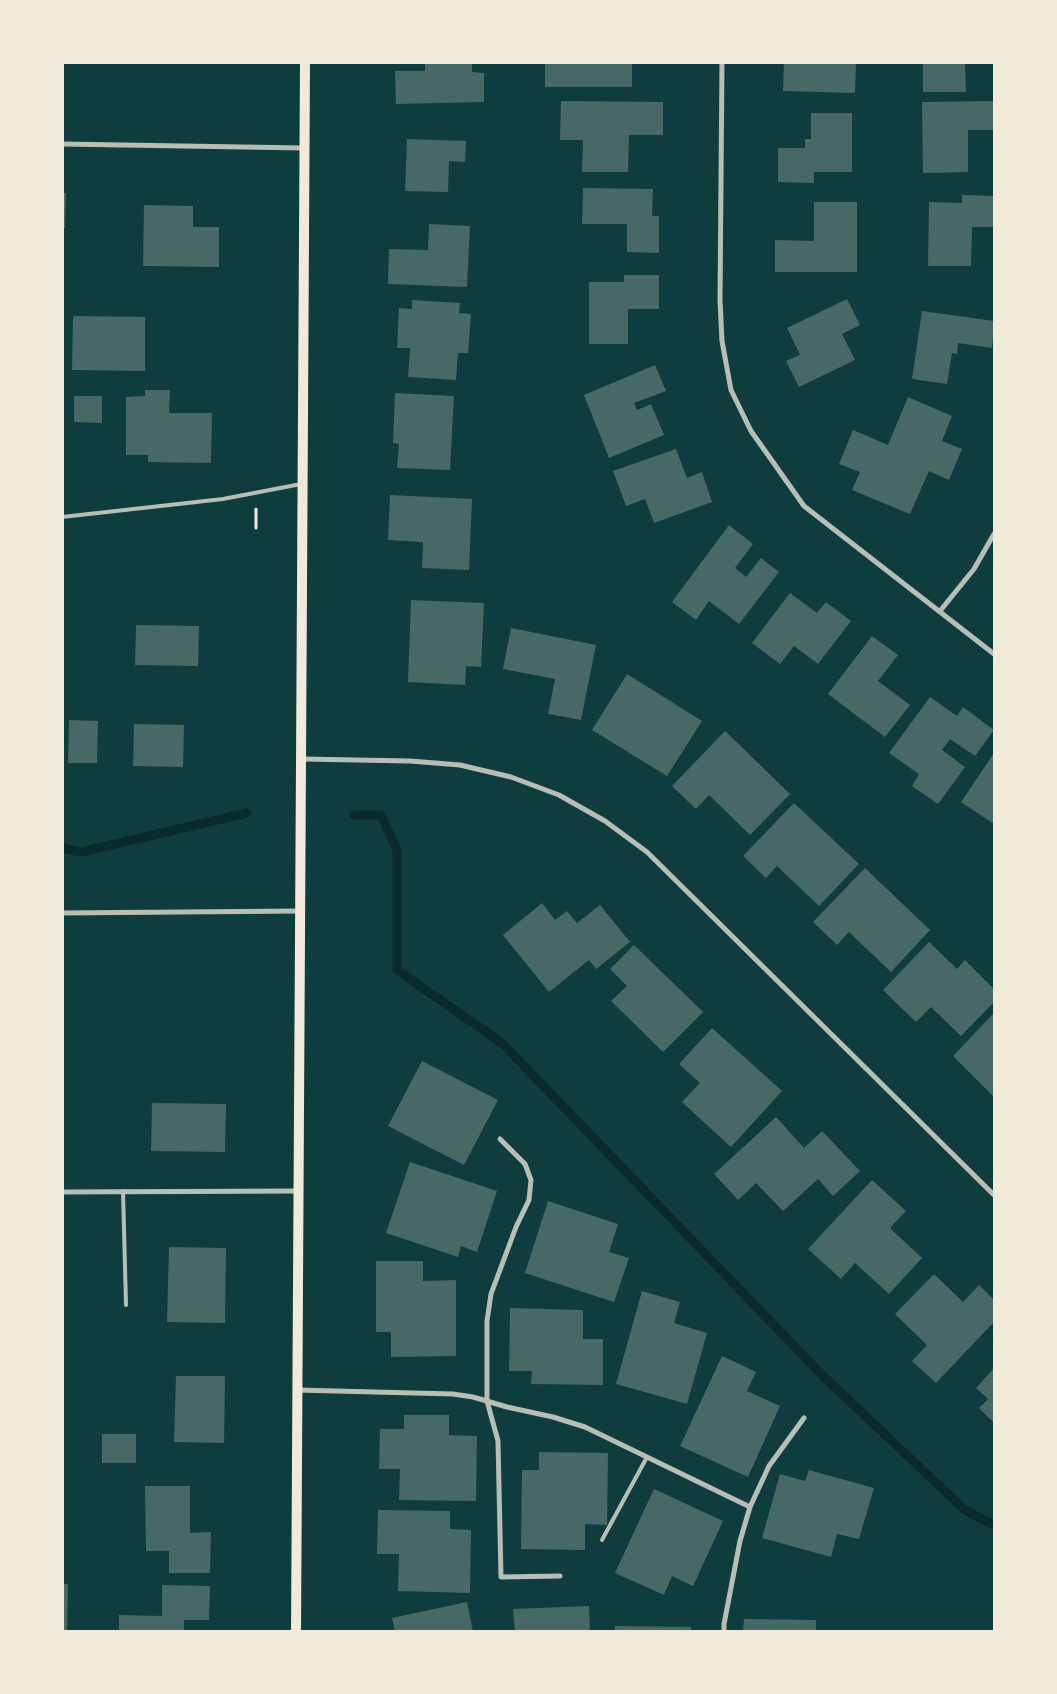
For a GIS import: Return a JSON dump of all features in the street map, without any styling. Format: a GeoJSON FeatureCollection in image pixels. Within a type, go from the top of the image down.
{"type":"FeatureCollection","features":[{"type":"Feature","properties":{"kind":"main road"},"geometry":{"type":"LineString","coordinates":[[296,1632],[305,62]]}},
{"type":"Feature","properties":{"kind":"street"},"geometry":{"type":"LineString","coordinates":[[722,62],[720,300],[722,341],[731,390],[750,431],[804,506],[994,654]]}},
{"type":"Feature","properties":{"kind":"street"},"geometry":{"type":"LineString","coordinates":[[62,144],[305,148]]}},
{"type":"Feature","properties":{"kind":"street"},"geometry":{"type":"LineString","coordinates":[[940,611],[974,568],[994,534]]}},
{"type":"Feature","properties":{"kind":"street"},"geometry":{"type":"LineString","coordinates":[[302,759],[410,761],[460,766],[511,777],[551,792],[605,820],[647,852],[994,1195]]}},
{"type":"Feature","properties":{"kind":"street"},"geometry":{"type":"LineString","coordinates":[[62,913],[300,910]]}},
{"type":"Feature","properties":{"kind":"street"},"geometry":{"type":"LineString","coordinates":[[500,1139],[525,1164],[531,1180],[529,1200],[491,1294],[487,1321],[488,1401],[498,1441],[501,1577],[560,1576]]}},
{"type":"Feature","properties":{"kind":"street"},"geometry":{"type":"LineString","coordinates":[[62,1192],[298,1191]]}},
{"type":"Feature","properties":{"kind":"street"},"geometry":{"type":"LineString","coordinates":[[297,1390],[453,1394],[553,1417],[585,1427],[750,1506]]}},
{"type":"Feature","properties":{"kind":"street"},"geometry":{"type":"LineString","coordinates":[[724,1632],[740,1541],[750,1506],[769,1466],[804,1418]]}},
{"type":"Feature","properties":{"kind":"lane"},"geometry":{"type":"LineString","coordinates":[[62,517],[223,500],[304,483]]}},
{"type":"Feature","properties":{"kind":"lane"},"geometry":{"type":"LineString","coordinates":[[123,1192],[126,1306]]}},
{"type":"Feature","properties":{"kind":"lane"},"geometry":{"type":"LineString","coordinates":[[602,1540],[647,1457]]}},
{"type":"Feature","properties":{"kind":"building"},"geometry":{"type":"Polygon","coordinates":[[[425,62],[472,62],[472,72],[484,73],[484,102],[396,104],[395,71],[425,71],[425,62]]]}},
{"type":"Feature","properties":{"kind":"building"},"geometry":{"type":"Polygon","coordinates":[[[545,62],[632,62],[632,87],[545,87],[545,62]]]}},
{"type":"Feature","properties":{"kind":"building"},"geometry":{"type":"Polygon","coordinates":[[[784,62],[856,62],[855,93],[783,91],[784,62]]]}},
{"type":"Feature","properties":{"kind":"building"},"geometry":{"type":"Polygon","coordinates":[[[923,62],[965,62],[966,92],[923,92],[923,62]]]}},
{"type":"Feature","properties":{"kind":"building"},"geometry":{"type":"Polygon","coordinates":[[[561,101],[663,102],[663,135],[629,135],[628,172],[582,172],[583,140],[560,140],[561,101]]]}},
{"type":"Feature","properties":{"kind":"building"},"geometry":{"type":"Polygon","coordinates":[[[994,101],[994,130],[968,130],[968,172],[923,173],[922,102],[994,101]]]}},
{"type":"Feature","properties":{"kind":"building"},"geometry":{"type":"Polygon","coordinates":[[[811,113],[852,113],[852,172],[814,172],[814,183],[778,182],[778,148],[805,148],[805,139],[811,139],[811,113]]]}},
{"type":"Feature","properties":{"kind":"building"},"geometry":{"type":"Polygon","coordinates":[[[407,139],[466,141],[465,162],[449,161],[448,192],[405,191],[407,139]]]}},
{"type":"Feature","properties":{"kind":"building"},"geometry":{"type":"Polygon","coordinates":[[[583,188],[653,189],[652,216],[659,216],[659,253],[627,252],[627,224],[582,224],[583,188]]]}},
{"type":"Feature","properties":{"kind":"building"},"geometry":{"type":"Polygon","coordinates":[[[62,193],[66,193],[65,228],[62,228],[62,193]]]}},
{"type":"Feature","properties":{"kind":"building"},"geometry":{"type":"Polygon","coordinates":[[[962,195],[994,196],[994,227],[972,227],[971,266],[928,266],[929,202],[962,203],[962,195]]]}},
{"type":"Feature","properties":{"kind":"building"},"geometry":{"type":"Polygon","coordinates":[[[814,202],[857,202],[857,272],[775,272],[775,240],[814,241],[814,202]]]}},
{"type":"Feature","properties":{"kind":"building"},"geometry":{"type":"Polygon","coordinates":[[[144,205],[193,206],[193,227],[219,227],[219,267],[143,266],[144,205]]]}},
{"type":"Feature","properties":{"kind":"building"},"geometry":{"type":"Polygon","coordinates":[[[429,224],[470,226],[467,287],[388,284],[389,249],[428,250],[429,224]]]}},
{"type":"Feature","properties":{"kind":"building"},"geometry":{"type":"Polygon","coordinates":[[[624,275],[659,275],[659,309],[628,309],[628,344],[589,344],[589,282],[624,282],[624,275]]]}},
{"type":"Feature","properties":{"kind":"building"},"geometry":{"type":"Polygon","coordinates":[[[847,299],[860,325],[842,334],[855,360],[799,387],[786,361],[800,355],[787,328],[847,299]]]}},
{"type":"Feature","properties":{"kind":"building"},"geometry":{"type":"Polygon","coordinates":[[[412,300],[460,303],[459,313],[471,314],[468,353],[458,353],[456,380],[408,377],[410,348],[397,348],[399,308],[412,309],[412,300]]]}},
{"type":"Feature","properties":{"kind":"building"},"geometry":{"type":"Polygon","coordinates":[[[922,311],[994,321],[992,348],[958,343],[957,354],[952,353],[947,384],[912,379],[922,311]]]}},
{"type":"Feature","properties":{"kind":"building"},"geometry":{"type":"Polygon","coordinates":[[[73,316],[145,317],[145,371],[72,370],[73,316]]]}},
{"type":"Feature","properties":{"kind":"building"},"geometry":{"type":"Polygon","coordinates":[[[655,365],[666,391],[634,403],[637,410],[651,404],[664,435],[609,458],[584,395],[655,365]]]}},
{"type":"Feature","properties":{"kind":"building"},"geometry":{"type":"Polygon","coordinates":[[[145,390],[170,390],[169,413],[212,413],[211,463],[148,462],[148,455],[126,455],[126,397],[145,396],[145,390]]]}},
{"type":"Feature","properties":{"kind":"building"},"geometry":{"type":"Polygon","coordinates":[[[395,393],[454,396],[450,470],[397,468],[399,444],[393,443],[395,393]]]}},
{"type":"Feature","properties":{"kind":"building"},"geometry":{"type":"Polygon","coordinates":[[[74,396],[102,396],[102,423],[74,422],[74,396]]]}},
{"type":"Feature","properties":{"kind":"building"},"geometry":{"type":"Polygon","coordinates":[[[908,397],[952,416],[942,441],[962,449],[949,480],[929,471],[910,514],[852,490],[860,472],[839,464],[853,430],[888,445],[908,397]]]}},
{"type":"Feature","properties":{"kind":"building"},"geometry":{"type":"Polygon","coordinates":[[[676,449],[687,478],[702,472],[712,502],[654,523],[645,499],[626,506],[613,471],[676,449]]]}},
{"type":"Feature","properties":{"kind":"building"},"geometry":{"type":"Polygon","coordinates":[[[390,495],[472,499],[469,570],[422,568],[423,542],[388,540],[390,495]]]}},
{"type":"Feature","properties":{"kind":"building"},"geometry":{"type":"Polygon","coordinates":[[[729,525],[753,544],[735,568],[746,577],[761,558],[779,572],[739,624],[709,601],[696,620],[672,602],[729,525]]]}},
{"type":"Feature","properties":{"kind":"building"},"geometry":{"type":"Polygon","coordinates":[[[790,593],[817,613],[826,602],[851,621],[818,664],[794,646],[780,664],[752,643],[790,593]]]}},
{"type":"Feature","properties":{"kind":"building"},"geometry":{"type":"Polygon","coordinates":[[[411,600],[484,603],[481,667],[466,666],[465,685],[408,682],[411,600]]]}},
{"type":"Feature","properties":{"kind":"building"},"geometry":{"type":"Polygon","coordinates":[[[136,625],[199,626],[198,666],[135,665],[136,625]]]}},
{"type":"Feature","properties":{"kind":"building"},"geometry":{"type":"Polygon","coordinates":[[[511,628],[596,645],[581,720],[548,714],[555,679],[503,669],[511,628]]]}},
{"type":"Feature","properties":{"kind":"building"},"geometry":{"type":"Polygon","coordinates":[[[872,636],[898,655],[878,681],[910,705],[885,737],[828,694],[872,636]]]}},
{"type":"Feature","properties":{"kind":"building"},"geometry":{"type":"Polygon","coordinates":[[[627,674],[702,721],[667,776],[592,730],[627,674]]]}},
{"type":"Feature","properties":{"kind":"building"},"geometry":{"type":"Polygon","coordinates":[[[930,697],[957,716],[963,707],[994,730],[975,756],[950,739],[942,750],[965,767],[938,804],[912,786],[919,774],[889,753],[930,697]]]}},
{"type":"Feature","properties":{"kind":"building"},"geometry":{"type":"Polygon","coordinates":[[[69,720],[98,721],[97,763],[68,763],[69,720]]]}},
{"type":"Feature","properties":{"kind":"building"},"geometry":{"type":"Polygon","coordinates":[[[134,724],[184,725],[183,767],[133,766],[134,724]]]}},
{"type":"Feature","properties":{"kind":"building"},"geometry":{"type":"Polygon","coordinates":[[[725,731],[790,794],[750,835],[709,795],[696,809],[672,786],[725,731]]]}},
{"type":"Feature","properties":{"kind":"building"},"geometry":{"type":"Polygon","coordinates":[[[994,753],[994,824],[961,802],[994,753]]]}},
{"type":"Feature","properties":{"kind":"building"},"geometry":{"type":"Polygon","coordinates":[[[794,803],[859,864],[819,906],[777,866],[766,878],[743,856],[794,803]]]}},
{"type":"Feature","properties":{"kind":"building"},"geometry":{"type":"Polygon","coordinates":[[[865,868],[930,930],[891,972],[849,932],[837,945],[813,922],[865,868]]]}},
{"type":"Feature","properties":{"kind":"building"},"geometry":{"type":"Polygon","coordinates":[[[542,903],[555,920],[567,911],[577,923],[600,905],[630,942],[596,969],[589,960],[549,992],[503,935],[542,903]]]}},
{"type":"Feature","properties":{"kind":"building"},"geometry":{"type":"Polygon","coordinates":[[[929,942],[957,969],[965,960],[994,989],[994,1002],[961,1036],[931,1007],[916,1022],[883,990],[929,942]]]}},
{"type":"Feature","properties":{"kind":"building"},"geometry":{"type":"Polygon","coordinates":[[[634,945],[703,1012],[663,1052],[611,1001],[627,986],[610,969],[634,945]]]}},
{"type":"Feature","properties":{"kind":"building"},"geometry":{"type":"Polygon","coordinates":[[[994,1013],[994,1097],[953,1056],[994,1013]]]}},
{"type":"Feature","properties":{"kind":"building"},"geometry":{"type":"Polygon","coordinates":[[[712,1028],[782,1091],[731,1147],[682,1102],[700,1083],[679,1064],[712,1028]]]}},
{"type":"Feature","properties":{"kind":"building"},"geometry":{"type":"Polygon","coordinates":[[[422,1061],[498,1100],[464,1165],[388,1126],[422,1061]]]}},
{"type":"Feature","properties":{"kind":"building"},"geometry":{"type":"Polygon","coordinates":[[[152,1103],[226,1104],[225,1152],[151,1151],[152,1103]]]}},
{"type":"Feature","properties":{"kind":"building"},"geometry":{"type":"Polygon","coordinates":[[[776,1117],[804,1148],[822,1131],[860,1171],[833,1196],[818,1179],[783,1211],[756,1183],[738,1200],[714,1174],[776,1117]]]}},
{"type":"Feature","properties":{"kind":"building"},"geometry":{"type":"Polygon","coordinates":[[[410,1162],[497,1191],[477,1252],[461,1246],[458,1257],[386,1233],[410,1162]]]}},
{"type":"Feature","properties":{"kind":"building"},"geometry":{"type":"Polygon","coordinates":[[[872,1180],[906,1211],[890,1228],[922,1258],[889,1294],[855,1263],[841,1279],[808,1249],[872,1180]]]}},
{"type":"Feature","properties":{"kind":"building"},"geometry":{"type":"Polygon","coordinates":[[[548,1201],[618,1224],[609,1252],[629,1258],[614,1302],[525,1273],[548,1201]]]}},
{"type":"Feature","properties":{"kind":"building"},"geometry":{"type":"Polygon","coordinates":[[[169,1247],[226,1248],[225,1323],[167,1322],[169,1247]]]}},
{"type":"Feature","properties":{"kind":"building"},"geometry":{"type":"Polygon","coordinates":[[[376,1261],[423,1261],[423,1281],[456,1280],[456,1356],[391,1357],[391,1332],[376,1332],[376,1261]]]}},
{"type":"Feature","properties":{"kind":"building"},"geometry":{"type":"Polygon","coordinates":[[[934,1274],[963,1302],[979,1285],[994,1300],[994,1322],[936,1383],[912,1361],[927,1345],[895,1314],[934,1274]]]}},
{"type":"Feature","properties":{"kind":"building"},"geometry":{"type":"Polygon","coordinates":[[[642,1291],[680,1302],[674,1323],[707,1333],[687,1404],[616,1384],[642,1291]]]}},
{"type":"Feature","properties":{"kind":"building"},"geometry":{"type":"Polygon","coordinates":[[[510,1308],[583,1310],[583,1339],[603,1339],[603,1385],[531,1384],[532,1371],[509,1371],[510,1308]]]}},
{"type":"Feature","properties":{"kind":"building"},"geometry":{"type":"Polygon","coordinates":[[[722,1356],[756,1372],[747,1391],[780,1406],[748,1477],[680,1446],[722,1356]]]}},
{"type":"Feature","properties":{"kind":"building"},"geometry":{"type":"Polygon","coordinates":[[[994,1368],[994,1423],[979,1408],[988,1399],[976,1388],[994,1368]]]}},
{"type":"Feature","properties":{"kind":"building"},"geometry":{"type":"Polygon","coordinates":[[[176,1376],[225,1376],[224,1443],[174,1442],[176,1376]]]}},
{"type":"Feature","properties":{"kind":"building"},"geometry":{"type":"Polygon","coordinates":[[[404,1415],[449,1415],[449,1435],[477,1436],[476,1501],[399,1500],[400,1469],[379,1469],[380,1429],[404,1429],[404,1415]]]}},
{"type":"Feature","properties":{"kind":"building"},"geometry":{"type":"Polygon","coordinates":[[[102,1434],[136,1434],[136,1463],[102,1463],[102,1434]]]}},
{"type":"Feature","properties":{"kind":"building"},"geometry":{"type":"Polygon","coordinates":[[[539,1452],[608,1453],[607,1525],[585,1524],[585,1550],[521,1549],[522,1470],[539,1470],[539,1452]]]}},
{"type":"Feature","properties":{"kind":"building"},"geometry":{"type":"Polygon","coordinates":[[[809,1470],[874,1488],[859,1539],[837,1534],[831,1557],[762,1538],[780,1474],[805,1481],[809,1470]]]}},
{"type":"Feature","properties":{"kind":"building"},"geometry":{"type":"Polygon","coordinates":[[[145,1486],[190,1486],[190,1533],[211,1532],[210,1573],[169,1573],[169,1551],[146,1551],[145,1486]]]}},
{"type":"Feature","properties":{"kind":"building"},"geometry":{"type":"Polygon","coordinates":[[[654,1489],[723,1521],[693,1586],[672,1576],[664,1595],[615,1573],[654,1489]]]}},
{"type":"Feature","properties":{"kind":"building"},"geometry":{"type":"Polygon","coordinates":[[[378,1510],[450,1511],[450,1529],[471,1530],[470,1593],[398,1591],[399,1554],[377,1554],[378,1510]]]}},
{"type":"Feature","properties":{"kind":"building"},"geometry":{"type":"Polygon","coordinates":[[[62,1584],[68,1584],[67,1631],[62,1631],[62,1584]]]}},
{"type":"Feature","properties":{"kind":"building"},"geometry":{"type":"Polygon","coordinates":[[[162,1585],[210,1586],[209,1620],[184,1620],[184,1632],[119,1632],[119,1615],[162,1616],[162,1585]]]}},
{"type":"Feature","properties":{"kind":"building"},"geometry":{"type":"Polygon","coordinates":[[[467,1602],[473,1632],[395,1632],[392,1618],[467,1602]]]}},
{"type":"Feature","properties":{"kind":"building"},"geometry":{"type":"Polygon","coordinates":[[[589,1606],[590,1632],[515,1632],[513,1609],[589,1606]]]}},
{"type":"Feature","properties":{"kind":"building"},"geometry":{"type":"Polygon","coordinates":[[[744,1619],[816,1620],[816,1632],[743,1632],[744,1619]]]}},
{"type":"Feature","properties":{"kind":"building"},"geometry":{"type":"Polygon","coordinates":[[[615,1626],[691,1627],[691,1632],[615,1632],[615,1626]]]}},
{"type":"Feature","properties":{"kind":"waterway"},"geometry":{"type":"LineString","coordinates":[[62,848],[81,852],[247,813]]}},
{"type":"Feature","properties":{"kind":"waterway"},"geometry":{"type":"LineString","coordinates":[[354,815],[381,815],[397,850],[397,970],[502,1043],[822,1375],[965,1510],[994,1525]]}}]}
